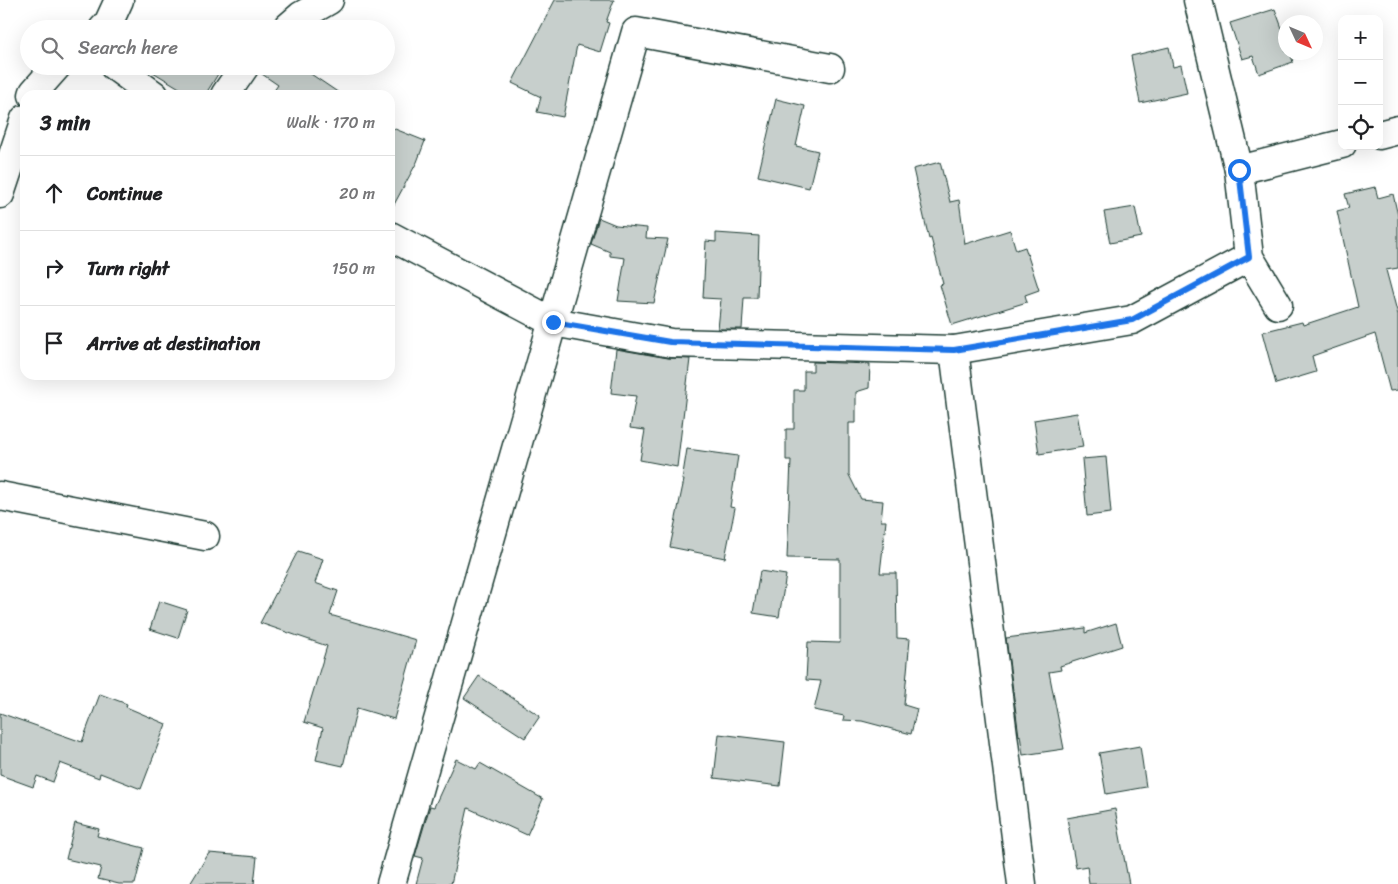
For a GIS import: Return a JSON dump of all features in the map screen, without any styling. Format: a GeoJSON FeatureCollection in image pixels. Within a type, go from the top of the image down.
{"type":"FeatureCollection","features":[{"type":"Feature","properties":{"kind":"street"},"geometry":{"type":"LineString","coordinates":[[110,20],[119,0]]}},
{"type":"Feature","properties":{"kind":"street"},"geometry":{"type":"LineString","coordinates":[[296,20],[329,0]]}},
{"type":"Feature","properties":{"kind":"street"},"geometry":{"type":"LineString","coordinates":[[1198,0],[1239,170],[1249,257],[1278,305]]}},
{"type":"Feature","properties":{"kind":"street"},"geometry":{"type":"LineString","coordinates":[[391,884],[636,32],[830,68]]}},
{"type":"Feature","properties":{"kind":"street"},"geometry":{"type":"LineString","coordinates":[[36,90],[49,75]]}},
{"type":"Feature","properties":{"kind":"street"},"geometry":{"type":"LineString","coordinates":[[126,75],[147,90]]}},
{"type":"Feature","properties":{"kind":"street"},"geometry":{"type":"LineString","coordinates":[[228,90],[239,75]]}},
{"type":"Feature","properties":{"kind":"street"},"geometry":{"type":"LineString","coordinates":[[1383,134],[1398,130]]}},
{"type":"Feature","properties":{"kind":"street"},"geometry":{"type":"LineString","coordinates":[[0,194],[20,134]]}},
{"type":"Feature","properties":{"kind":"street"},"geometry":{"type":"LineString","coordinates":[[1239,170],[1338,145]]}},
{"type":"Feature","properties":{"kind":"street"},"geometry":{"type":"LineString","coordinates":[[395,239],[553,322],[670,342],[954,350],[1132,320],[1249,257]]}},
{"type":"Feature","properties":{"kind":"street"},"geometry":{"type":"LineString","coordinates":[[954,350],[1022,884]]}},
{"type":"Feature","properties":{"kind":"street"},"geometry":{"type":"LineString","coordinates":[[0,496],[205,536]]}},
{"type":"Feature","properties":{"kind":"building"},"geometry":{"type":"Polygon","coordinates":[[[555,0],[614,0],[606,22],[609,23],[600,52],[577,45],[563,117],[537,112],[541,97],[512,83],[555,0]]]}},
{"type":"Feature","properties":{"kind":"building"},"geometry":{"type":"Polygon","coordinates":[[[1275,9],[1278,17],[1278,60],[1292,60],[1293,62],[1259,74],[1253,56],[1242,59],[1230,23],[1275,9]]]}},
{"type":"Feature","properties":{"kind":"building"},"geometry":{"type":"Polygon","coordinates":[[[1169,47],[1173,67],[1181,65],[1187,93],[1140,103],[1131,56],[1169,47]]]}},
{"type":"Feature","properties":{"kind":"building"},"geometry":{"type":"Polygon","coordinates":[[[158,75],[217,75],[208,90],[183,90],[158,75]]]}},
{"type":"Feature","properties":{"kind":"building"},"geometry":{"type":"Polygon","coordinates":[[[263,75],[312,75],[335,90],[274,90],[278,85],[263,75]]]}},
{"type":"Feature","properties":{"kind":"building"},"geometry":{"type":"Polygon","coordinates":[[[776,99],[805,106],[796,146],[818,151],[809,188],[758,176],[776,99]]]}},
{"type":"Feature","properties":{"kind":"building"},"geometry":{"type":"Polygon","coordinates":[[[395,129],[425,141],[417,162],[395,203],[395,129]]]}},
{"type":"Feature","properties":{"kind":"building"},"geometry":{"type":"Polygon","coordinates":[[[940,162],[950,202],[959,200],[965,244],[1010,230],[1016,250],[1025,247],[1039,290],[1025,295],[1027,302],[952,325],[940,285],[943,284],[931,238],[929,239],[913,169],[940,162]]]}},
{"type":"Feature","properties":{"kind":"building"},"geometry":{"type":"Polygon","coordinates":[[[1375,187],[1378,198],[1393,194],[1398,216],[1398,268],[1386,270],[1398,315],[1398,390],[1390,391],[1375,334],[1312,356],[1316,372],[1276,384],[1262,332],[1302,322],[1303,325],[1358,307],[1337,211],[1349,208],[1345,194],[1375,187]]]}},
{"type":"Feature","properties":{"kind":"building"},"geometry":{"type":"Polygon","coordinates":[[[1135,207],[1141,237],[1110,243],[1104,212],[1135,207]]]}},
{"type":"Feature","properties":{"kind":"building"},"geometry":{"type":"Polygon","coordinates":[[[599,218],[616,225],[647,228],[646,238],[668,239],[654,303],[618,301],[625,258],[610,256],[610,252],[591,244],[599,218]]]}},
{"type":"Feature","properties":{"kind":"building"},"geometry":{"type":"Polygon","coordinates":[[[716,233],[759,236],[757,298],[744,298],[742,329],[718,329],[721,299],[703,298],[706,241],[716,242],[716,233]]]}},
{"type":"Feature","properties":{"kind":"building"},"geometry":{"type":"Polygon","coordinates":[[[616,349],[668,358],[690,359],[677,467],[640,460],[645,430],[630,428],[636,396],[611,393],[616,349]]]}},
{"type":"Feature","properties":{"kind":"building"},"geometry":{"type":"Polygon","coordinates":[[[813,362],[870,364],[869,388],[856,392],[856,423],[849,423],[849,475],[861,499],[883,501],[881,521],[886,521],[880,573],[896,573],[897,638],[910,639],[904,705],[917,709],[911,734],[862,721],[843,720],[844,716],[814,710],[821,681],[806,680],[808,642],[840,643],[840,559],[787,558],[791,460],[786,460],[786,429],[794,429],[794,390],[804,390],[804,371],[813,371],[813,362]]]}},
{"type":"Feature","properties":{"kind":"building"},"geometry":{"type":"Polygon","coordinates":[[[1077,413],[1083,447],[1039,454],[1034,420],[1077,413]]]}},
{"type":"Feature","properties":{"kind":"building"},"geometry":{"type":"Polygon","coordinates":[[[687,449],[738,456],[730,507],[735,508],[725,558],[670,547],[684,480],[682,480],[687,449]]]}},
{"type":"Feature","properties":{"kind":"building"},"geometry":{"type":"Polygon","coordinates":[[[1106,457],[1111,513],[1087,516],[1082,459],[1106,457]]]}},
{"type":"Feature","properties":{"kind":"building"},"geometry":{"type":"Polygon","coordinates":[[[298,551],[323,559],[315,583],[338,591],[330,615],[416,640],[394,719],[357,708],[343,766],[316,760],[323,728],[304,722],[327,646],[260,623],[298,551]]]}},
{"type":"Feature","properties":{"kind":"building"},"geometry":{"type":"Polygon","coordinates":[[[760,571],[786,575],[779,617],[753,613],[760,571]]]}},
{"type":"Feature","properties":{"kind":"building"},"geometry":{"type":"Polygon","coordinates":[[[159,601],[187,610],[178,638],[150,629],[159,601]]]}},
{"type":"Feature","properties":{"kind":"building"},"geometry":{"type":"Polygon","coordinates":[[[1116,623],[1122,646],[1060,666],[1061,670],[1049,672],[1064,749],[1023,755],[1006,638],[1085,628],[1085,633],[1116,623]]]}},
{"type":"Feature","properties":{"kind":"building"},"geometry":{"type":"Polygon","coordinates":[[[479,676],[540,716],[525,738],[464,698],[479,676]]]}},
{"type":"Feature","properties":{"kind":"building"},"geometry":{"type":"Polygon","coordinates":[[[100,694],[127,704],[126,707],[166,724],[141,789],[100,773],[99,778],[60,763],[53,782],[37,776],[33,787],[0,775],[0,713],[82,742],[100,694]]]}},
{"type":"Feature","properties":{"kind":"building"},"geometry":{"type":"Polygon","coordinates":[[[719,734],[785,742],[780,786],[714,778],[719,734]]]}},
{"type":"Feature","properties":{"kind":"building"},"geometry":{"type":"Polygon","coordinates":[[[1140,746],[1146,787],[1106,794],[1099,753],[1140,746]]]}},
{"type":"Feature","properties":{"kind":"building"},"geometry":{"type":"Polygon","coordinates":[[[456,759],[476,769],[480,763],[543,799],[527,835],[468,808],[451,884],[416,884],[423,858],[415,856],[430,806],[434,807],[456,759]]]}},
{"type":"Feature","properties":{"kind":"building"},"geometry":{"type":"Polygon","coordinates":[[[1115,809],[1129,884],[1089,884],[1087,866],[1076,868],[1067,818],[1115,809]]]}},
{"type":"Feature","properties":{"kind":"building"},"geometry":{"type":"Polygon","coordinates":[[[75,823],[99,829],[97,836],[144,848],[135,884],[119,884],[98,879],[101,867],[66,859],[75,823]]]}},
{"type":"Feature","properties":{"kind":"building"},"geometry":{"type":"Polygon","coordinates":[[[209,853],[257,857],[254,884],[190,884],[209,853]]]}},
{"type":"Feature","properties":{"kind":"route"},"geometry":{"type":"LineString","coordinates":[[553,322],[670,342],[954,350],[1132,320],[1249,257],[1239,170]]}}]}
